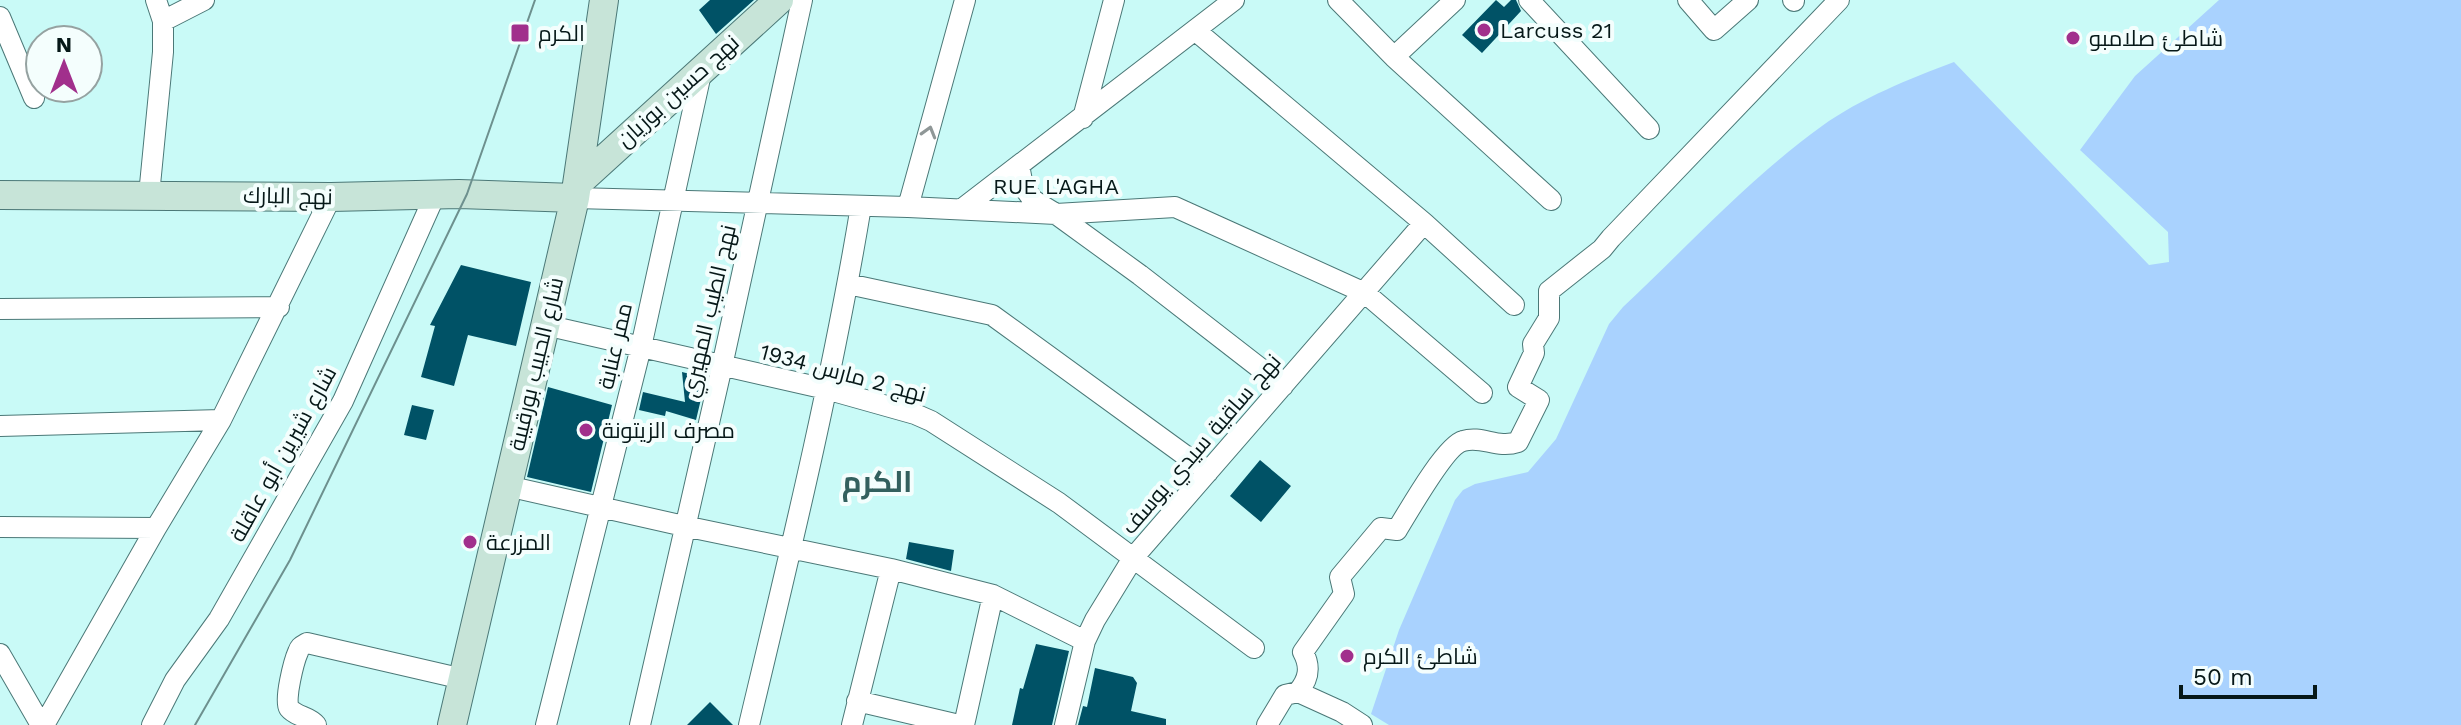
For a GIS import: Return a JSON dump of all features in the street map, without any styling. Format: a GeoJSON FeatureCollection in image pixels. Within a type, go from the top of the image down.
{"type":"FeatureCollection","features":[{"type":"Feature","properties":{"kind":"street"},"geometry":{"type":"LineString","coordinates":[[149,195],[163,52],[163,21],[156,0]]}},
{"type":"Feature","properties":{"kind":"street"},"geometry":{"type":"LineString","coordinates":[[163,21],[204,0]]}},
{"type":"Feature","properties":{"kind":"street","name":"شارع الحبيب بورقيبة"},"geometry":{"type":"LineString","coordinates":[[455,724],[576,190],[604,0]]}},
{"type":"Feature","properties":{"kind":"street","name":"نهج حسين بوزيان"},"geometry":{"type":"LineString","coordinates":[[576,190],[779,0]]}},
{"type":"Feature","properties":{"kind":"street","name":"نهج الطيب المهيري"},"geometry":{"type":"LineString","coordinates":[[640,725],[802,0]]}},
{"type":"Feature","properties":{"kind":"street"},"geometry":{"type":"LineString","coordinates":[[908,207],[965,0]]}},
{"type":"Feature","properties":{"kind":"street"},"geometry":{"type":"LineString","coordinates":[[1083,118],[1114,0]]}},
{"type":"Feature","properties":{"kind":"street"},"geometry":{"type":"LineString","coordinates":[[962,209],[1234,0]]}},
{"type":"Feature","properties":{"kind":"street"},"geometry":{"type":"LineString","coordinates":[[1338,0],[1394,57],[1551,200]]}},
{"type":"Feature","properties":{"kind":"street"},"geometry":{"type":"LineString","coordinates":[[1394,57],[1455,0]]}},
{"type":"Feature","properties":{"kind":"street"},"geometry":{"type":"LineString","coordinates":[[1529,0],[1649,129]]}},
{"type":"Feature","properties":{"kind":"street"},"geometry":{"type":"LineString","coordinates":[[1688,0],[1714,30],[1748,0]]}},
{"type":"Feature","properties":{"kind":"street"},"geometry":{"type":"LineString","coordinates":[[1298,692],[1309,673],[1303,651],[1344,594],[1340,577],[1381,528],[1397,530],[1445,456],[1460,441],[1476,439],[1507,446],[1518,442],[1539,400],[1518,387],[1534,353],[1533,344],[1549,318],[1549,291],[1602,249],[1839,0]]}},
{"type":"Feature","properties":{"kind":"street"},"geometry":{"type":"LineString","coordinates":[[0,17],[24,74]]}},
{"type":"Feature","properties":{"kind":"street"},"geometry":{"type":"LineString","coordinates":[[1196,31],[1424,223],[1514,305]]}},
{"type":"Feature","properties":{"kind":"street","name":"ممر عنابة"},"geometry":{"type":"LineString","coordinates":[[546,725],[641,347],[702,69]]}},
{"type":"Feature","properties":{"kind":"street"},"geometry":{"type":"LineString","coordinates":[[1019,165],[1027,195],[1283,386]]}},
{"type":"Feature","properties":{"kind":"street","name":"نهج البارك"},"geometry":{"type":"LineString","coordinates":[[0,195],[331,197],[576,190]]}},
{"type":"Feature","properties":{"kind":"street","name":"RUE L'AGHA"},"geometry":{"type":"LineString","coordinates":[[576,190],[672,200],[1056,214],[1175,207],[1365,293],[1482,393]]}},
{"type":"Feature","properties":{"kind":"street","name":"شارع شيرين أبو عاقلة"},"geometry":{"type":"LineString","coordinates":[[152,725],[175,680],[219,619],[343,401],[435,195]]}},
{"type":"Feature","properties":{"kind":"street"},"geometry":{"type":"LineString","coordinates":[[0,654],[42,725],[221,420],[331,197]]}},
{"type":"Feature","properties":{"kind":"street"},"geometry":{"type":"LineString","coordinates":[[749,725],[792,549],[848,284],[861,206]]}},
{"type":"Feature","properties":{"kind":"street","name":"نهج ساقية سيدي يوسف"},"geometry":{"type":"LineString","coordinates":[[1065,725],[1085,641],[1133,558],[1424,223]]}},
{"type":"Feature","properties":{"kind":"street"},"geometry":{"type":"LineString","coordinates":[[848,284],[992,315],[1208,472]]}},
{"type":"Feature","properties":{"kind":"street"},"geometry":{"type":"LineString","coordinates":[[0,309],[279,307]]}},
{"type":"Feature","properties":{"kind":"street","name":"نهج 2 مارس 1934"},"geometry":{"type":"LineString","coordinates":[[545,325],[826,389],[931,421],[1059,503],[1254,648]]}},
{"type":"Feature","properties":{"kind":"street"},"geometry":{"type":"LineString","coordinates":[[0,426],[221,420]]}},
{"type":"Feature","properties":{"kind":"street"},"geometry":{"type":"LineString","coordinates":[[507,486],[891,569],[993,595],[1085,641]]}},
{"type":"Feature","properties":{"kind":"street"},"geometry":{"type":"LineString","coordinates":[[0,527],[156,528]]}},
{"type":"Feature","properties":{"kind":"street"},"geometry":{"type":"LineString","coordinates":[[852,725],[891,569]]}},
{"type":"Feature","properties":{"kind":"street"},"geometry":{"type":"LineString","coordinates":[[857,701],[962,725],[993,595]]}},
{"type":"Feature","properties":{"kind":"street"},"geometry":{"type":"LineString","coordinates":[[316,725],[312,719],[289,708],[287,698],[298,652],[307,643],[463,679]]}},
{"type":"Feature","properties":{"kind":"street"},"geometry":{"type":"LineString","coordinates":[[1267,725],[1285,695],[1298,692],[1362,725]]}},
{"type":"Feature","properties":{"kind":"water"},"geometry":{"type":"Polygon","coordinates":[[[2219,0],[2461,0],[2461,725],[1389,725],[1371,714],[1399,630],[1455,500],[1463,490],[1475,484],[1528,472],[1556,439],[1609,324],[1623,307],[1795,146],[1853,107],[1903,82],[1954,62],[2149,265],[2169,262],[2168,232],[2080,150],[2135,76],[2219,0]]]}},
{"type":"Feature","properties":{"kind":"building"},"geometry":{"type":"Polygon","coordinates":[[[710,0],[754,0],[716,34],[699,10],[710,0]]]}},
{"type":"Feature","properties":{"kind":"building","name":"Larcuss 21"},"geometry":{"type":"Polygon","coordinates":[[[1496,0],[1504,7],[1511,0],[1516,0],[1521,11],[1482,53],[1462,35],[1496,0]]]}},
{"type":"Feature","properties":{"kind":"building"},"geometry":{"type":"Polygon","coordinates":[[[461,265],[531,282],[516,346],[468,335],[454,386],[421,377],[435,326],[430,325],[461,265]]]}},
{"type":"Feature","properties":{"kind":"building"},"geometry":{"type":"Polygon","coordinates":[[[682,372],[706,378],[696,420],[666,411],[665,416],[639,410],[643,392],[685,402],[682,372]]]}},
{"type":"Feature","properties":{"kind":"building"},"geometry":{"type":"Polygon","coordinates":[[[548,387],[612,405],[591,492],[527,477],[548,387]]]}},
{"type":"Feature","properties":{"kind":"building"},"geometry":{"type":"Polygon","coordinates":[[[412,405],[434,410],[426,440],[404,435],[412,405]]]}},
{"type":"Feature","properties":{"kind":"building"},"geometry":{"type":"Polygon","coordinates":[[[1260,460],[1291,486],[1261,522],[1230,496],[1260,460]]]}},
{"type":"Feature","properties":{"kind":"building"},"geometry":{"type":"Polygon","coordinates":[[[909,542],[954,550],[951,571],[906,559],[909,542]]]}},
{"type":"Feature","properties":{"kind":"building"},"geometry":{"type":"Polygon","coordinates":[[[1036,644],[1069,651],[1052,725],[1012,725],[1020,688],[1023,689],[1036,644]]]}},
{"type":"Feature","properties":{"kind":"building"},"geometry":{"type":"Polygon","coordinates":[[[1095,668],[1133,677],[1137,683],[1131,711],[1166,719],[1166,725],[1078,725],[1083,706],[1087,707],[1095,668]]]}},
{"type":"Feature","properties":{"kind":"building"},"geometry":{"type":"Polygon","coordinates":[[[710,702],[733,725],[687,725],[710,702]]]}},
{"type":"Feature","properties":{"kind":"tram line"},"geometry":{"type":"LineString","coordinates":[[195,725],[290,560],[467,194],[535,0]]}},
{"type":"Feature","properties":{"kind":"place","name":"Larcuss 21"},"geometry":{"type":"Point","coordinates":[1484,30]}},
{"type":"Feature","properties":{"kind":"place","name":"الكرم"},"geometry":{"type":"Point","coordinates":[520,33]}},
{"type":"Feature","properties":{"kind":"place","name":"شاطئ صلامبو"},"geometry":{"type":"Point","coordinates":[2073,38]}},
{"type":"Feature","properties":{"kind":"place","name":"مصرف الزيتونة"},"geometry":{"type":"Point","coordinates":[586,430]}},
{"type":"Feature","properties":{"kind":"place","name":"المزرعة"},"geometry":{"type":"Point","coordinates":[470,542]}},
{"type":"Feature","properties":{"kind":"place","name":"شاطئ الکرم"},"geometry":{"type":"Point","coordinates":[1347,656]}},
{"type":"Feature","properties":{"kind":"district","name":"الكرم"},"geometry":{"type":"Point","coordinates":[877,481]}}]}
